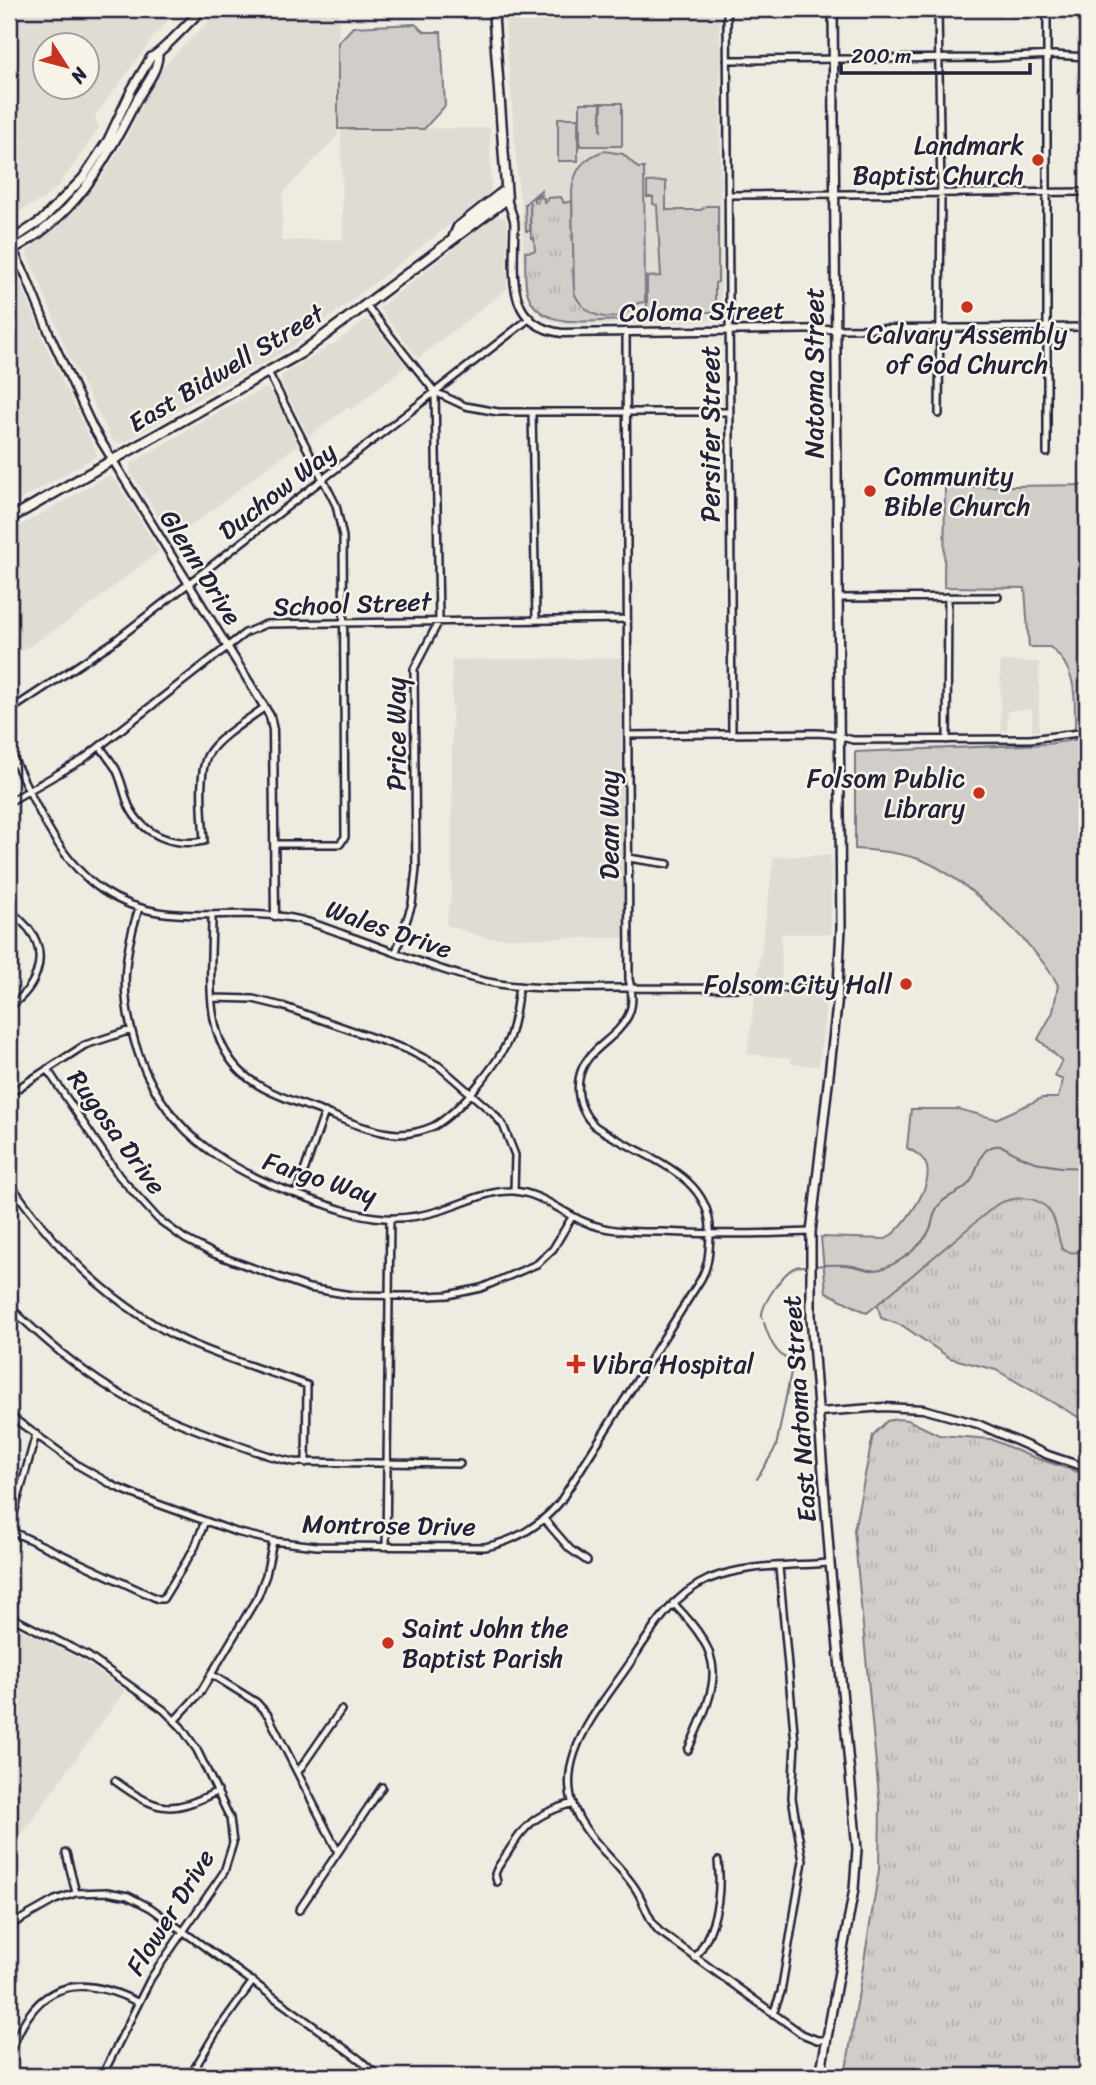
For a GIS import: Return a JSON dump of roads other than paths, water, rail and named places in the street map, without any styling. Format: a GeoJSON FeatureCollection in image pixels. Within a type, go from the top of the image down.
{"type":"FeatureCollection","features":[{"type":"Feature","properties":{"kind":"main road"},"geometry":{"type":"LineString","coordinates":[[12,251],[48,225],[85,189],[107,158],[158,65],[158,56],[176,34],[203,9]]}},
{"type":"Feature","properties":{"kind":"main road"},"geometry":{"type":"LineString","coordinates":[[494,9],[506,195]]}},
{"type":"Feature","properties":{"kind":"main road","name":"Natoma Street"},"geometry":{"type":"LineString","coordinates":[[833,9],[837,598],[841,737]]}},
{"type":"Feature","properties":{"kind":"main road"},"geometry":{"type":"LineString","coordinates":[[10,238],[41,220],[83,178],[108,140],[143,69],[151,57],[158,56]]}},
{"type":"Feature","properties":{"kind":"main road"},"geometry":{"type":"LineString","coordinates":[[128,118],[128,106],[144,77],[143,69]]}},
{"type":"Feature","properties":{"kind":"main road","name":"East Bidwell Street"},"geometry":{"type":"LineString","coordinates":[[9,519],[315,344],[454,236],[458,227],[506,195]]}},
{"type":"Feature","properties":{"kind":"main road","name":"East Natoma Street"},"geometry":{"type":"LineString","coordinates":[[820,2076],[854,1889],[857,1849],[830,1563],[811,1300],[811,1233],[839,989],[841,737]]}},
{"type":"Feature","properties":{"kind":"street","name":"Persifer Street"},"geometry":{"type":"LineString","coordinates":[[727,9],[732,734]]}},
{"type":"Feature","properties":{"kind":"street"},"geometry":{"type":"LineString","coordinates":[[938,9],[941,192],[939,414]]}},
{"type":"Feature","properties":{"kind":"street"},"geometry":{"type":"LineString","coordinates":[[1046,9],[1047,453]]}},
{"type":"Feature","properties":{"kind":"street"},"geometry":{"type":"LineString","coordinates":[[727,60],[939,59],[1048,55],[1087,57]]}},
{"type":"Feature","properties":{"kind":"street"},"geometry":{"type":"LineString","coordinates":[[728,195],[1087,192]]}},
{"type":"Feature","properties":{"kind":"street"},"geometry":{"type":"LineString","coordinates":[[506,195],[514,221],[514,290],[517,301],[530,318]]}},
{"type":"Feature","properties":{"kind":"street","name":"Glenn Drive"},"geometry":{"type":"LineString","coordinates":[[10,238],[12,251],[93,428],[272,720],[275,916]]}},
{"type":"Feature","properties":{"kind":"street"},"geometry":{"type":"LineString","coordinates":[[366,304],[435,392],[477,409],[498,412],[730,412]]}},
{"type":"Feature","properties":{"kind":"street","name":"Coloma Street"},"geometry":{"type":"LineString","coordinates":[[530,318],[541,327],[562,334],[625,331],[1087,327]]}},
{"type":"Feature","properties":{"kind":"street","name":"Duchow Way"},"geometry":{"type":"LineString","coordinates":[[9,711],[112,643],[530,318]]}},
{"type":"Feature","properties":{"kind":"street","name":"Dean Way"},"geometry":{"type":"LineString","coordinates":[[625,331],[629,980],[632,1005],[625,1021],[591,1055],[583,1068],[578,1088],[581,1104],[595,1126],[692,1184],[708,1210],[710,1234]]}},
{"type":"Feature","properties":{"kind":"street"},"geometry":{"type":"LineString","coordinates":[[268,372],[336,505],[342,526],[344,622],[345,837],[340,844],[275,845]]}},
{"type":"Feature","properties":{"kind":"street","name":"Price Way"},"geometry":{"type":"LineString","coordinates":[[396,952],[412,904],[416,869],[414,669],[439,621],[435,392]]}},
{"type":"Feature","properties":{"kind":"street"},"geometry":{"type":"LineString","coordinates":[[532,412],[536,620]]}},
{"type":"Feature","properties":{"kind":"street"},"geometry":{"type":"LineString","coordinates":[[947,740],[948,597]]}},
{"type":"Feature","properties":{"kind":"street"},"geometry":{"type":"LineString","coordinates":[[837,598],[998,597]]}},
{"type":"Feature","properties":{"kind":"street","name":"School Street"},"geometry":{"type":"LineString","coordinates":[[9,802],[100,747],[245,633],[266,624],[627,619]]}},
{"type":"Feature","properties":{"kind":"street"},"geometry":{"type":"LineString","coordinates":[[100,747],[116,769],[134,814],[145,827],[160,837],[177,842],[204,841],[203,771],[206,758],[215,746],[265,707]]}},
{"type":"Feature","properties":{"kind":"street"},"geometry":{"type":"LineString","coordinates":[[628,734],[824,733],[853,740],[947,740],[1030,739],[1087,732]]}},
{"type":"Feature","properties":{"kind":"street","name":"Wales Drive"},"geometry":{"type":"LineString","coordinates":[[9,750],[54,838],[69,860],[101,889],[139,908],[178,916],[275,916],[309,922],[477,979],[519,986],[839,989]]}},
{"type":"Feature","properties":{"kind":"street"},"geometry":{"type":"LineString","coordinates":[[628,858],[668,864]]}},
{"type":"Feature","properties":{"kind":"street","name":"Fargo Way"},"geometry":{"type":"LineString","coordinates":[[139,908],[124,967],[125,1003],[148,1079],[169,1112],[188,1133],[233,1167],[262,1182],[361,1215],[390,1218],[431,1213],[487,1194],[514,1191],[541,1198],[572,1217],[607,1228],[710,1234],[811,1233]]}},
{"type":"Feature","properties":{"kind":"street"},"geometry":{"type":"LineString","coordinates":[[9,909],[31,933],[39,958],[37,974],[30,988],[9,1007]]}},
{"type":"Feature","properties":{"kind":"street"},"geometry":{"type":"LineString","coordinates":[[212,916],[216,1030],[235,1066],[267,1092],[380,1132],[411,1133],[431,1127],[445,1119],[470,1093],[505,1047],[513,1024],[519,986]]}},
{"type":"Feature","properties":{"kind":"street"},"geometry":{"type":"LineString","coordinates":[[213,998],[268,1002],[408,1050],[439,1066],[494,1113],[508,1135],[514,1154],[514,1191]]}},
{"type":"Feature","properties":{"kind":"street"},"geometry":{"type":"LineString","coordinates":[[9,1094],[85,1045],[131,1030]]}},
{"type":"Feature","properties":{"kind":"street","name":"Rugosa Drive"},"geometry":{"type":"LineString","coordinates":[[47,1069],[129,1189],[158,1219],[185,1238],[230,1261],[309,1288],[351,1296],[428,1296],[481,1288],[528,1269],[553,1249],[572,1217]]}},
{"type":"Feature","properties":{"kind":"street"},"geometry":{"type":"LineString","coordinates":[[296,1194],[325,1112]]}},
{"type":"Feature","properties":{"kind":"street"},"geometry":{"type":"LineString","coordinates":[[9,1188],[12,1186],[41,1226],[69,1257],[130,1308],[200,1347],[307,1385],[306,1463]]}},
{"type":"Feature","properties":{"kind":"street"},"geometry":{"type":"LineString","coordinates":[[386,1547],[390,1218]]}},
{"type":"Feature","properties":{"kind":"street","name":"Montrose Drive"},"geometry":{"type":"LineString","coordinates":[[9,1415],[79,1466],[116,1487],[205,1521],[273,1541],[317,1546],[485,1547],[519,1536],[544,1519],[564,1497],[701,1279],[708,1264],[710,1234]]}},
{"type":"Feature","properties":{"kind":"street"},"geometry":{"type":"LineString","coordinates":[[9,1306],[72,1364],[132,1402],[169,1420],[241,1446],[282,1460],[306,1463],[460,1464]]}},
{"type":"Feature","properties":{"kind":"street"},"geometry":{"type":"LineString","coordinates":[[820,1412],[884,1406],[923,1409],[978,1424],[1048,1455],[1087,1468]]}},
{"type":"Feature","properties":{"kind":"street"},"geometry":{"type":"LineString","coordinates":[[36,1434],[9,1530],[163,1599],[195,1546],[205,1521]]}},
{"type":"Feature","properties":{"kind":"street"},"geometry":{"type":"LineString","coordinates":[[544,1519],[570,1549],[587,1561]]}},
{"type":"Feature","properties":{"kind":"street"},"geometry":{"type":"LineString","coordinates":[[175,1720],[193,1702],[262,1587],[273,1541]]}},
{"type":"Feature","properties":{"kind":"street"},"geometry":{"type":"LineString","coordinates":[[826,2040],[809,2037],[773,2014],[655,1927],[633,1884],[585,1828],[573,1803],[570,1768],[577,1742],[673,1603],[698,1584],[720,1575],[830,1563]]}},
{"type":"Feature","properties":{"kind":"street"},"geometry":{"type":"LineString","coordinates":[[773,2014],[781,1992],[803,1861],[792,1798],[795,1743],[779,1567]]}},
{"type":"Feature","properties":{"kind":"street"},"geometry":{"type":"LineString","coordinates":[[673,1603],[703,1637],[713,1669],[711,1696],[688,1750]]}},
{"type":"Feature","properties":{"kind":"street","name":"Flower Drive"},"geometry":{"type":"LineString","coordinates":[[9,1616],[88,1656],[175,1720],[197,1750],[231,1823],[231,1854],[219,1881],[182,1930],[137,2002],[102,2076]]}},
{"type":"Feature","properties":{"kind":"street"},"geometry":{"type":"LineString","coordinates":[[211,1674],[251,1698],[265,1710],[338,1852]]}},
{"type":"Feature","properties":{"kind":"street"},"geometry":{"type":"LineString","coordinates":[[298,1772],[341,1710]]}},
{"type":"Feature","properties":{"kind":"street"},"geometry":{"type":"LineString","coordinates":[[115,1781],[146,1801],[170,1808],[188,1805],[218,1791]]}},
{"type":"Feature","properties":{"kind":"street"},"geometry":{"type":"LineString","coordinates":[[299,1910],[382,1787]]}},
{"type":"Feature","properties":{"kind":"street"},"geometry":{"type":"LineString","coordinates":[[497,1882],[495,1874],[498,1867],[529,1824],[543,1813],[573,1803]]}},
{"type":"Feature","properties":{"kind":"street"},"geometry":{"type":"LineString","coordinates":[[66,1853],[76,1893]]}},
{"type":"Feature","properties":{"kind":"street"},"geometry":{"type":"LineString","coordinates":[[695,1958],[708,1936],[715,1915],[719,1888],[718,1861]]}},
{"type":"Feature","properties":{"kind":"street"},"geometry":{"type":"LineString","coordinates":[[9,1926],[55,1900],[76,1893],[107,1892],[128,1896],[151,1908],[253,1981],[378,2076]]}},
{"type":"Feature","properties":{"kind":"street"},"geometry":{"type":"LineString","coordinates":[[190,2076],[215,2034],[253,1981]]}},
{"type":"Feature","properties":{"kind":"street"},"geometry":{"type":"LineString","coordinates":[[9,2055],[33,2010],[57,1992],[76,1986],[96,1986],[137,2002]]}},
{"type":"Feature","properties":{"kind":"street"},"geometry":{"type":"LineString","coordinates":[[623,2076],[630,2076]]}},
{"type":"Feature","properties":{"kind":"waterway"},"geometry":{"type":"LineString","coordinates":[[813,1266],[850,1265],[876,1270],[902,1259],[927,1235],[940,1204],[969,1183],[983,1155],[995,1146],[1002,1146],[1019,1156],[1044,1164],[1087,1167]]}},
{"type":"Feature","properties":{"kind":"waterway"},"geometry":{"type":"LineString","coordinates":[[762,1318],[765,1306],[779,1282],[796,1267],[807,1266]]}},
{"type":"Feature","properties":{"kind":"waterway"},"geometry":{"type":"LineString","coordinates":[[757,1479],[776,1447],[791,1372],[791,1362],[773,1346],[764,1323]]}},
{"type":"Feature","properties":{"kind":"place","name":"Landmark Baptist Church"},"geometry":{"type":"Point","coordinates":[1038,160]}},
{"type":"Feature","properties":{"kind":"place","name":"Calvary Assembly of God Church"},"geometry":{"type":"Point","coordinates":[967,307]}},
{"type":"Feature","properties":{"kind":"place","name":"Community Bible Church"},"geometry":{"type":"Point","coordinates":[870,491]}},
{"type":"Feature","properties":{"kind":"place","name":"Folsom Public Library"},"geometry":{"type":"Point","coordinates":[979,793]}},
{"type":"Feature","properties":{"kind":"place","name":"Folsom City Hall"},"geometry":{"type":"Point","coordinates":[906,984]}},
{"type":"Feature","properties":{"kind":"place","name":"Vibra Hospital"},"geometry":{"type":"Point","coordinates":[576,1364]}},
{"type":"Feature","properties":{"kind":"place","name":"Saint John the Baptist Parish"},"geometry":{"type":"Point","coordinates":[388,1643]}}]}
